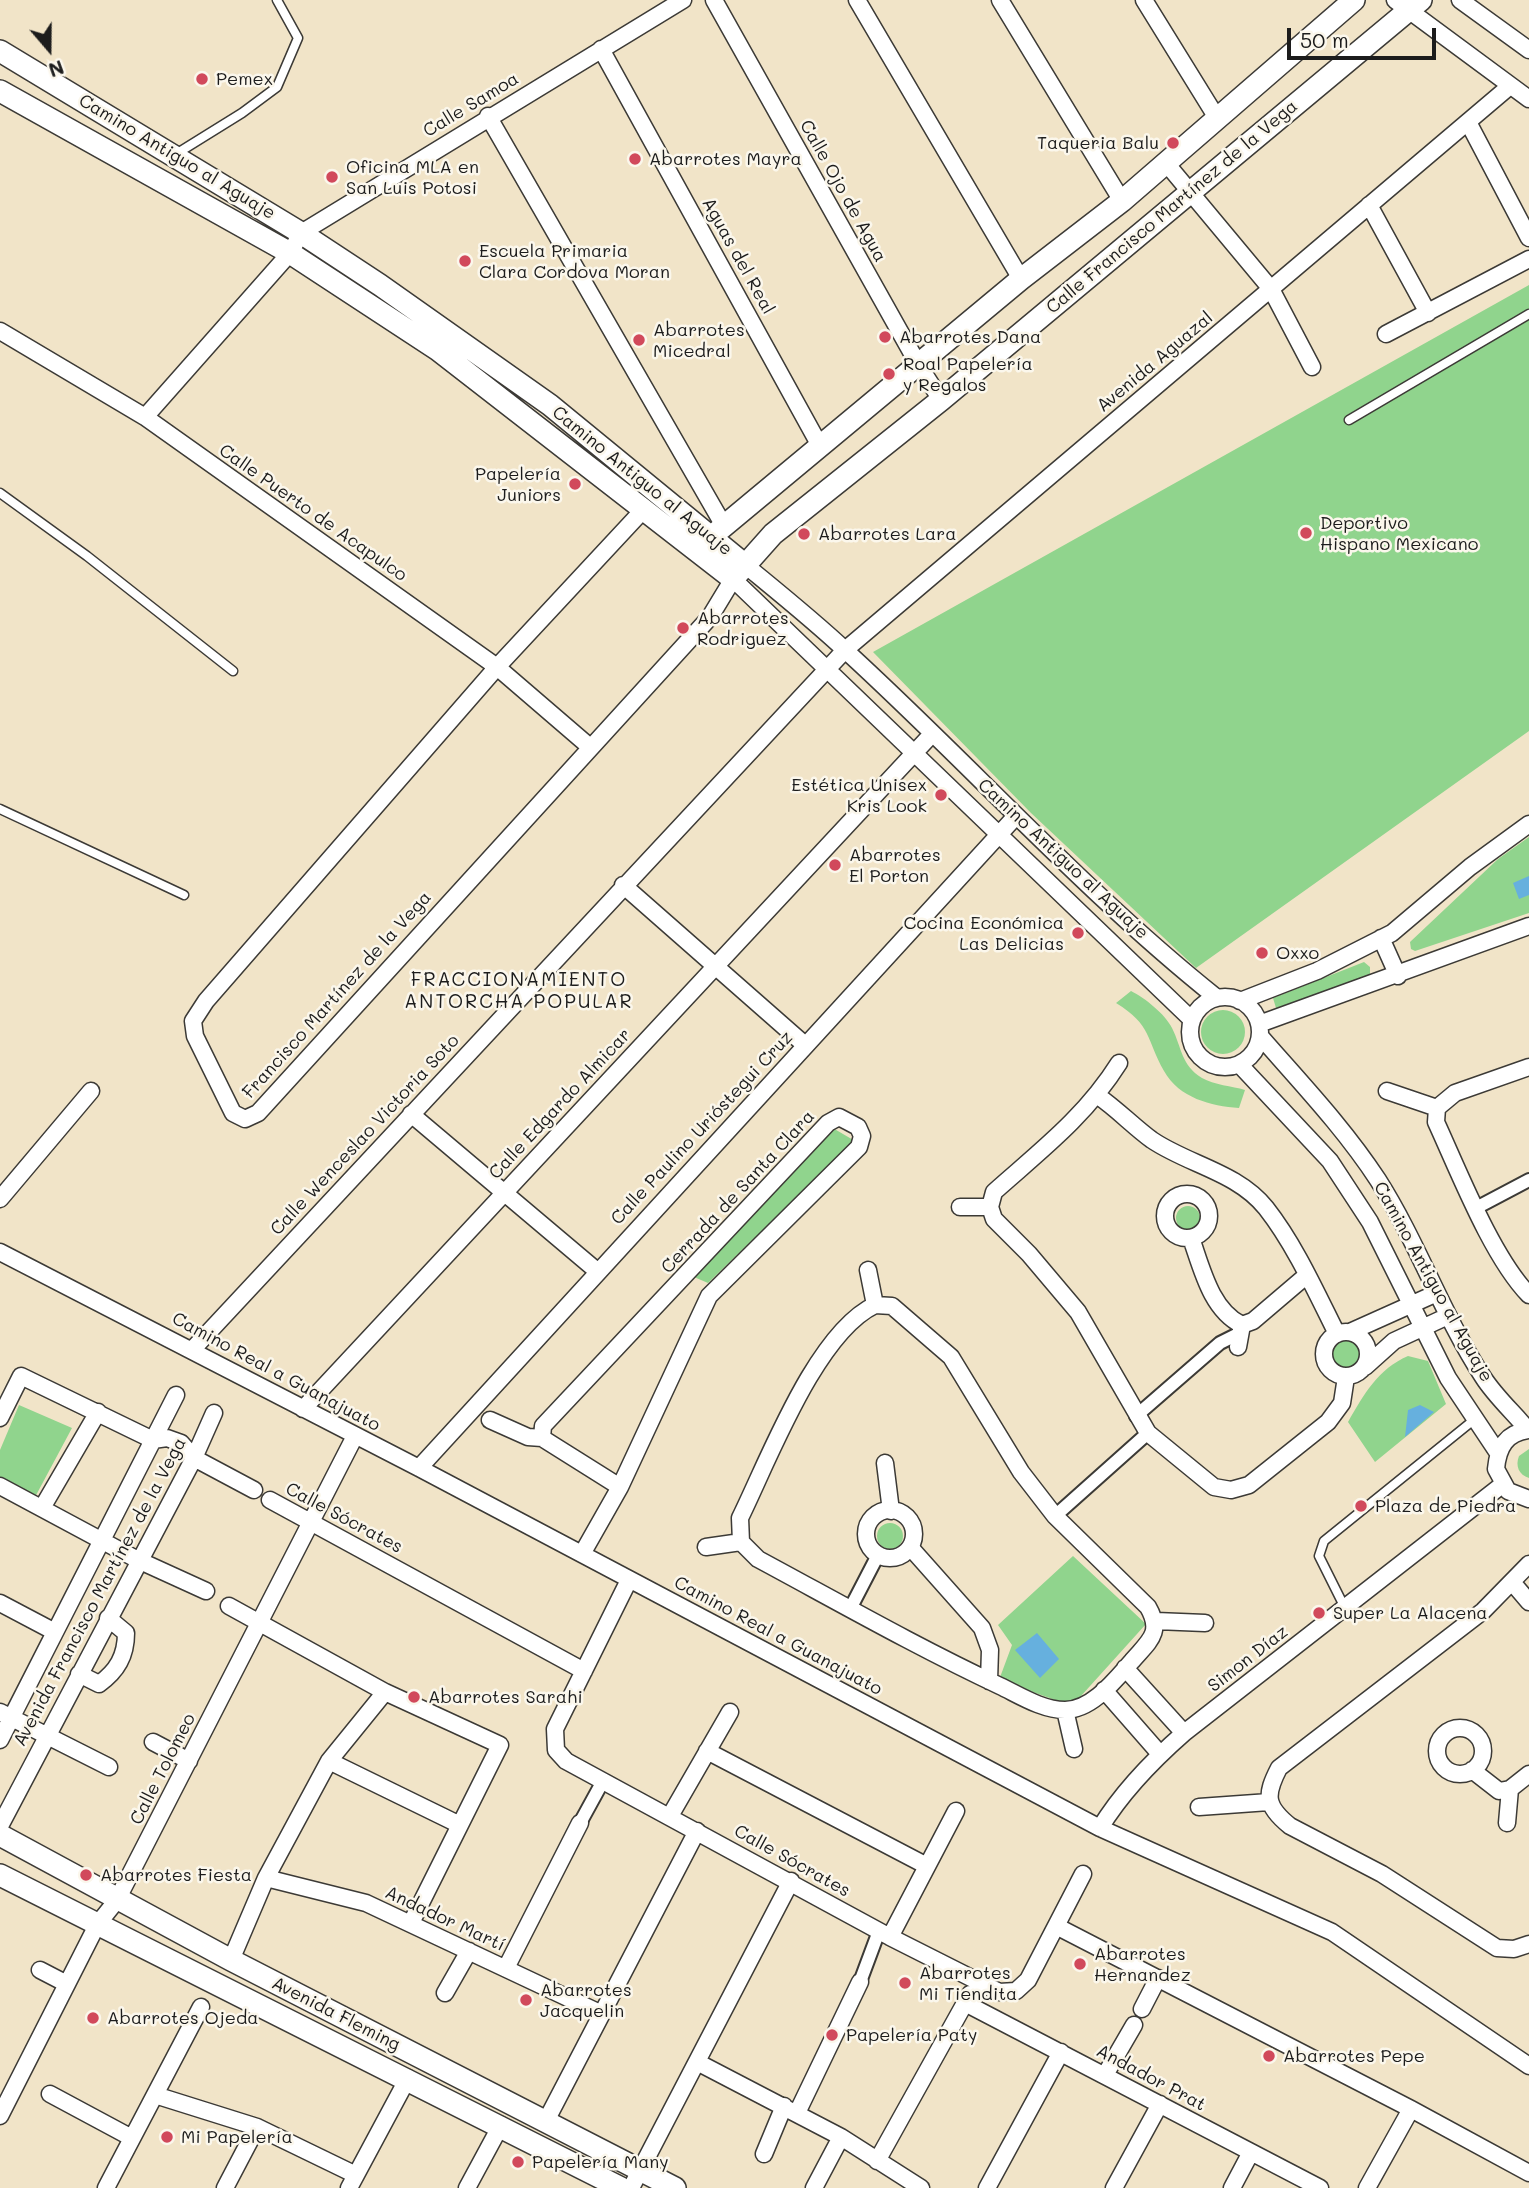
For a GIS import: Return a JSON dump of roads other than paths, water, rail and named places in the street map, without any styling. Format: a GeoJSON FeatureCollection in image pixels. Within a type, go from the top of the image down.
{"type":"FeatureCollection","features":[{"type":"Feature","properties":{"kind":"street","name":"Calle Samoa"},"geometry":{"type":"LineString","coordinates":[[145,417],[290,253],[301,233],[488,116],[682,0]]}},
{"type":"Feature","properties":{"kind":"street","name":"Calle Ojo de Agua"},"geometry":{"type":"LineString","coordinates":[[715,0],[918,364],[941,400]]}},
{"type":"Feature","properties":{"kind":"street"},"geometry":{"type":"LineString","coordinates":[[857,0],[1021,279]]}},
{"type":"Feature","properties":{"kind":"street"},"geometry":{"type":"LineString","coordinates":[[1000,0],[1122,201]]}},
{"type":"Feature","properties":{"kind":"street"},"geometry":{"type":"LineString","coordinates":[[1145,0],[1217,118]]}},
{"type":"Feature","properties":{"kind":"street","name":"Calle Francisco Martínez de la Vega"},"geometry":{"type":"LineString","coordinates":[[710,537],[1021,279],[1122,201],[1354,0]]}},
{"type":"Feature","properties":{"kind":"street"},"geometry":{"type":"LineString","coordinates":[[1460,0],[1529,50]]}},
{"type":"Feature","properties":{"kind":"street","name":"Calle Francisco Martínez de la Vega"},"geometry":{"type":"LineString","coordinates":[[739,571],[773,534],[941,400],[1190,192],[1409,3]]}},
{"type":"Feature","properties":{"kind":"street"},"geometry":{"type":"LineString","coordinates":[[1409,3],[1529,99]]}},
{"type":"Feature","properties":{"kind":"street","name":"Aguas del Real"},"geometry":{"type":"LineString","coordinates":[[601,48],[820,446]]}},
{"type":"Feature","properties":{"kind":"street","name":"Camino Antiguo al Aguaje"},"geometry":{"type":"LineString","coordinates":[[0,51],[301,233],[550,405],[710,537],[826,670],[1192,1020]]}},
{"type":"Feature","properties":{"kind":"street","name":"Avenida Aguazal"},"geometry":{"type":"LineString","coordinates":[[826,670],[845,650],[1510,86]]}},
{"type":"Feature","properties":{"kind":"street","name":"Camino Antiguo al Aguaje"},"geometry":{"type":"LineString","coordinates":[[0,91],[290,253],[438,350],[645,508],[710,537]]}},
{"type":"Feature","properties":{"kind":"street"},"geometry":{"type":"LineString","coordinates":[[488,116],[710,537]]}},
{"type":"Feature","properties":{"kind":"street"},"geometry":{"type":"LineString","coordinates":[[1468,122],[1529,238]]}},
{"type":"Feature","properties":{"kind":"street"},"geometry":{"type":"LineString","coordinates":[[1166,163],[1270,289],[1312,367]]}},
{"type":"Feature","properties":{"kind":"street"},"geometry":{"type":"LineString","coordinates":[[1369,205],[1428,313]]}},
{"type":"Feature","properties":{"kind":"street"},"geometry":{"type":"LineString","coordinates":[[1386,334],[1529,259]]}},
{"type":"Feature","properties":{"kind":"street","name":"Calle Puerto de Acapulco"},"geometry":{"type":"LineString","coordinates":[[0,331],[145,417],[497,667],[590,747]]}},
{"type":"Feature","properties":{"kind":"street","name":"Francisco Martínez de la Vega"},"geometry":{"type":"LineString","coordinates":[[645,508],[497,667],[206,1001],[193,1021],[195,1036],[233,1113],[245,1119],[258,1113],[709,617],[739,571]]}},
{"type":"Feature","properties":{"kind":"street","name":"Camino Antiguo al Aguaje"},"geometry":{"type":"LineString","coordinates":[[739,571],[845,650],[1016,816],[1178,967],[1217,998]]}},
{"type":"Feature","properties":{"kind":"street","name":"Calle Wenceslao Victoria Soto"},"geometry":{"type":"LineString","coordinates":[[192,1350],[826,670]]}},
{"type":"Feature","properties":{"kind":"street","name":"Calle Edgardo Almicar"},"geometry":{"type":"LineString","coordinates":[[303,1409],[932,734]]}},
{"type":"Feature","properties":{"kind":"street","name":"Calle Paulino Urióstegui Cruz"},"geometry":{"type":"LineString","coordinates":[[419,1468],[1016,816]]}},
{"type":"Feature","properties":{"kind":"street"},"geometry":{"type":"LineString","coordinates":[[1241,1000],[1249,1006],[1259,1030],[1256,1048],[1239,1064],[1216,1066],[1197,1054],[1191,1043],[1192,1020],[1206,1002],[1217,998],[1241,1000],[1317,971],[1381,938],[1529,824]]}},
{"type":"Feature","properties":{"kind":"street"},"geometry":{"type":"LineString","coordinates":[[623,885],[805,1045]]}},
{"type":"Feature","properties":{"kind":"street"},"geometry":{"type":"LineString","coordinates":[[1259,1030],[1529,926]]}},
{"type":"Feature","properties":{"kind":"street"},"geometry":{"type":"LineString","coordinates":[[1381,938],[1398,976]]}},
{"type":"Feature","properties":{"kind":"street","name":"Camino Antiguo al Aguaje"},"geometry":{"type":"LineString","coordinates":[[1259,1030],[1334,1120],[1377,1179],[1411,1236],[1448,1315],[1484,1378],[1528,1430]]}},
{"type":"Feature","properties":{"kind":"street"},"geometry":{"type":"LineString","coordinates":[[1119,1063],[1098,1096],[994,1192],[990,1207],[994,1219],[1029,1254],[1078,1312],[1148,1433],[1214,1487],[1231,1490],[1249,1485],[1328,1422],[1342,1403],[1346,1377]]}},
{"type":"Feature","properties":{"kind":"street","name":"Camino Antiguo al Aguaje"},"geometry":{"type":"LineString","coordinates":[[1239,1064],[1330,1161],[1370,1222],[1448,1378],[1498,1453]]}},
{"type":"Feature","properties":{"kind":"street"},"geometry":{"type":"LineString","coordinates":[[1529,1068],[1455,1093],[1437,1108],[1436,1122],[1476,1208],[1518,1283],[1529,1295]]}},
{"type":"Feature","properties":{"kind":"street"},"geometry":{"type":"LineString","coordinates":[[0,1199],[91,1091]]}},
{"type":"Feature","properties":{"kind":"street"},"geometry":{"type":"LineString","coordinates":[[1387,1091],[1437,1108]]}},
{"type":"Feature","properties":{"kind":"street"},"geometry":{"type":"LineString","coordinates":[[1098,1096],[1151,1139],[1182,1158],[1235,1180],[1265,1208],[1343,1333],[1366,1343],[1369,1356],[1364,1368]]}},
{"type":"Feature","properties":{"kind":"street"},"geometry":{"type":"LineString","coordinates":[[411,1114],[597,1271]]}},
{"type":"Feature","properties":{"kind":"street","name":"Cerrada de Santa Clara"},"geometry":{"type":"LineString","coordinates":[[542,1438],[543,1426],[828,1123],[839,1117],[858,1127],[862,1136],[859,1147],[709,1296],[620,1487],[582,1554]]}},
{"type":"Feature","properties":{"kind":"street"},"geometry":{"type":"LineString","coordinates":[[1476,1208],[1529,1180]]}},
{"type":"Feature","properties":{"kind":"street"},"geometry":{"type":"LineString","coordinates":[[960,1207],[990,1207]]}},
{"type":"Feature","properties":{"kind":"street"},"geometry":{"type":"LineString","coordinates":[[1191,1238],[1207,1284],[1240,1335]]}},
{"type":"Feature","properties":{"kind":"street","name":"Camino Real a Guanajuato"},"geometry":{"type":"LineString","coordinates":[[0,1252],[419,1468],[1100,1828],[1332,1932],[1529,2066]]}},
{"type":"Feature","properties":{"kind":"street"},"geometry":{"type":"LineString","coordinates":[[869,1270],[875,1305]]}},
{"type":"Feature","properties":{"kind":"street"},"geometry":{"type":"LineString","coordinates":[[1136,1416],[1220,1343],[1240,1335],[1307,1275]]}},
{"type":"Feature","properties":{"kind":"street"},"geometry":{"type":"LineString","coordinates":[[685,1276],[709,1296]]}},
{"type":"Feature","properties":{"kind":"street"},"geometry":{"type":"LineString","coordinates":[[1346,1377],[1328,1368],[1324,1356],[1327,1343],[1343,1333],[1437,1293]]}},
{"type":"Feature","properties":{"kind":"street"},"geometry":{"type":"LineString","coordinates":[[875,1305],[892,1306],[951,1357],[1021,1472],[1055,1516],[1148,1607],[1156,1621],[1154,1635],[1104,1690],[1085,1705],[1065,1710],[1044,1707],[850,1609],[758,1559],[741,1542],[740,1518],[819,1359],[859,1313],[875,1305]]}},
{"type":"Feature","properties":{"kind":"street"},"geometry":{"type":"LineString","coordinates":[[1346,1377],[1364,1368],[1394,1341],[1448,1315]]}},
{"type":"Feature","properties":{"kind":"street"},"geometry":{"type":"LineString","coordinates":[[0,1418],[21,1376],[153,1440],[167,1438],[181,1443],[194,1458],[254,1490]]}},
{"type":"Feature","properties":{"kind":"street","name":"Avenida Francisco Martínez de la Vega"},"geometry":{"type":"LineString","coordinates":[[0,1740],[6,1715],[55,1632],[176,1395]]}},
{"type":"Feature","properties":{"kind":"street"},"geometry":{"type":"LineString","coordinates":[[42,1508],[98,1412]]}},
{"type":"Feature","properties":{"kind":"street","name":"Avenida Francisco Martínez de la Vega"},"geometry":{"type":"LineString","coordinates":[[0,1826],[194,1458],[214,1413]]}},
{"type":"Feature","properties":{"kind":"street"},"geometry":{"type":"LineString","coordinates":[[490,1420],[528,1437],[542,1438],[620,1487]]}},
{"type":"Feature","properties":{"kind":"street"},"geometry":{"type":"LineString","coordinates":[[1528,1430],[1509,1437],[1498,1453],[1496,1469],[1502,1485],[1515,1495],[1529,1499]]}},
{"type":"Feature","properties":{"kind":"street"},"geometry":{"type":"LineString","coordinates":[[1055,1516],[1148,1433]]}},
{"type":"Feature","properties":{"kind":"street","name":"Calle Tolomeo"},"geometry":{"type":"LineString","coordinates":[[0,2116],[97,1925],[117,1900],[313,1523],[355,1436]]}},
{"type":"Feature","properties":{"kind":"street"},"geometry":{"type":"LineString","coordinates":[[885,1463],[891,1511]]}},
{"type":"Feature","properties":{"kind":"street","name":"Simon Díaz"},"geometry":{"type":"LineString","coordinates":[[1100,1828],[1113,1808],[1160,1754],[1184,1733],[1502,1485]]}},
{"type":"Feature","properties":{"kind":"street"},"geometry":{"type":"LineString","coordinates":[[0,1486],[138,1560],[206,1591]]}},
{"type":"Feature","properties":{"kind":"street","name":"Calle Sócrates"},"geometry":{"type":"LineString","coordinates":[[270,1500],[584,1671],[555,1729],[556,1750],[566,1761],[885,1934],[976,1983],[999,1992],[1016,1991],[1028,1980],[1056,1926]]}},
{"type":"Feature","properties":{"kind":"street"},"geometry":{"type":"LineString","coordinates":[[891,1511],[899,1512],[911,1523],[911,1546],[899,1556],[878,1555],[868,1544],[867,1529],[876,1516],[891,1511]]}},
{"type":"Feature","properties":{"kind":"street"},"geometry":{"type":"LineString","coordinates":[[706,1547],[741,1542]]}},
{"type":"Feature","properties":{"kind":"street"},"geometry":{"type":"LineString","coordinates":[[911,1546],[982,1628],[990,1650],[989,1681]]}},
{"type":"Feature","properties":{"kind":"street"},"geometry":{"type":"LineString","coordinates":[[850,1609],[878,1555]]}},
{"type":"Feature","properties":{"kind":"street"},"geometry":{"type":"LineString","coordinates":[[1529,1564],[1483,1611],[1279,1768],[1269,1788],[1269,1802],[1278,1817],[1290,1826],[1381,1874],[1497,1948],[1514,1949],[1529,1944]]}},
{"type":"Feature","properties":{"kind":"street"},"geometry":{"type":"LineString","coordinates":[[584,1671],[629,1580]]}},
{"type":"Feature","properties":{"kind":"street"},"geometry":{"type":"LineString","coordinates":[[1512,1583],[1529,1602]]}},
{"type":"Feature","properties":{"kind":"street"},"geometry":{"type":"LineString","coordinates":[[0,1603],[55,1632]]}},
{"type":"Feature","properties":{"kind":"street"},"geometry":{"type":"LineString","coordinates":[[229,1606],[384,1692],[500,1745],[411,1923]]}},
{"type":"Feature","properties":{"kind":"street"},"geometry":{"type":"LineString","coordinates":[[79,1674],[99,1684],[115,1674],[126,1647],[126,1633],[108,1618]]}},
{"type":"Feature","properties":{"kind":"street"},"geometry":{"type":"LineString","coordinates":[[1156,1621],[1205,1623]]}},
{"type":"Feature","properties":{"kind":"street"},"geometry":{"type":"LineString","coordinates":[[1125,1668],[1184,1733]]}},
{"type":"Feature","properties":{"kind":"street"},"geometry":{"type":"LineString","coordinates":[[1104,1690],[1160,1754]]}},
{"type":"Feature","properties":{"kind":"street"},"geometry":{"type":"LineString","coordinates":[[231,1959],[266,1878],[329,1760],[384,1692]]}},
{"type":"Feature","properties":{"kind":"street"},"geometry":{"type":"LineString","coordinates":[[1065,1710],[1074,1749]]}},
{"type":"Feature","properties":{"kind":"street"},"geometry":{"type":"LineString","coordinates":[[670,1816],[730,1712]]}},
{"type":"Feature","properties":{"kind":"street"},"geometry":{"type":"LineString","coordinates":[[6,1715],[109,1767]]}},
{"type":"Feature","properties":{"kind":"street"},"geometry":{"type":"LineString","coordinates":[[153,1742],[189,1761]]}},
{"type":"Feature","properties":{"kind":"street"},"geometry":{"type":"LineString","coordinates":[[707,1751],[927,1866]]}},
{"type":"Feature","properties":{"kind":"street"},"geometry":{"type":"LineString","coordinates":[[329,1760],[460,1825]]}},
{"type":"Feature","properties":{"kind":"street"},"geometry":{"type":"LineString","coordinates":[[1472,1770],[1499,1791],[1510,1789],[1529,1774]]}},
{"type":"Feature","properties":{"kind":"street"},"geometry":{"type":"LineString","coordinates":[[506,1968],[603,1781]]}},
{"type":"Feature","properties":{"kind":"street"},"geometry":{"type":"LineString","coordinates":[[1507,1823],[1510,1789]]}},
{"type":"Feature","properties":{"kind":"street"},"geometry":{"type":"LineString","coordinates":[[1199,1807],[1269,1802]]}},
{"type":"Feature","properties":{"kind":"street"},"geometry":{"type":"LineString","coordinates":[[764,2154],[956,1811]]}},
{"type":"Feature","properties":{"kind":"street"},"geometry":{"type":"LineString","coordinates":[[545,2121],[697,1831]]}},
{"type":"Feature","properties":{"kind":"street","name":"Avenida Fleming"},"geometry":{"type":"LineString","coordinates":[[0,1835],[117,1900],[545,2121],[636,2179],[676,2188]]}},
{"type":"Feature","properties":{"kind":"street"},"geometry":{"type":"LineString","coordinates":[[1083,1874],[1056,1926],[1411,2109],[1529,2174]]}},
{"type":"Feature","properties":{"kind":"street","name":"Avenida Fleming"},"geometry":{"type":"LineString","coordinates":[[0,1875],[501,2125],[588,2181],[621,2188]]}},
{"type":"Feature","properties":{"kind":"street","name":"Andador Martí"},"geometry":{"type":"LineString","coordinates":[[266,1878],[366,1903],[602,2014]]}},
{"type":"Feature","properties":{"kind":"street"},"geometry":{"type":"LineString","coordinates":[[636,2179],[791,1881]]}},
{"type":"Feature","properties":{"kind":"street"},"geometry":{"type":"LineString","coordinates":[[445,1993],[469,1951]]}},
{"type":"Feature","properties":{"kind":"street"},"geometry":{"type":"LineString","coordinates":[[40,1969],[67,1984]]}},
{"type":"Feature","properties":{"kind":"street"},"geometry":{"type":"LineString","coordinates":[[1142,2009],[1158,1978]]}},
{"type":"Feature","properties":{"kind":"street"},"geometry":{"type":"LineString","coordinates":[[877,2161],[976,1983]]}},
{"type":"Feature","properties":{"kind":"street","name":"Andador Prat"},"geometry":{"type":"LineString","coordinates":[[965,2003],[1320,2188]]}},
{"type":"Feature","properties":{"kind":"street"},"geometry":{"type":"LineString","coordinates":[[106,2188],[201,2007]]}},
{"type":"Feature","properties":{"kind":"street"},"geometry":{"type":"LineString","coordinates":[[1105,2075],[1133,2025]]}},
{"type":"Feature","properties":{"kind":"street"},"geometry":{"type":"LineString","coordinates":[[987,2188],[1061,2052]]}},
{"type":"Feature","properties":{"kind":"street"},"geometry":{"type":"LineString","coordinates":[[697,2062],[841,2137],[921,2188]]}},
{"type":"Feature","properties":{"kind":"street"},"geometry":{"type":"LineString","coordinates":[[155,2095],[257,2127],[352,2181],[408,2078]]}},
{"type":"Feature","properties":{"kind":"street"},"geometry":{"type":"LineString","coordinates":[[50,2094],[132,2138]]}},
{"type":"Feature","properties":{"kind":"street"},"geometry":{"type":"LineString","coordinates":[[1114,2188],[1160,2104]]}},
{"type":"Feature","properties":{"kind":"street"},"geometry":{"type":"LineString","coordinates":[[1367,2188],[1411,2109]]}},
{"type":"Feature","properties":{"kind":"street"},"geometry":{"type":"LineString","coordinates":[[467,2188],[501,2125]]}},
{"type":"Feature","properties":{"kind":"street"},"geometry":{"type":"LineString","coordinates":[[225,2188],[257,2127]]}},
{"type":"Feature","properties":{"kind":"street"},"geometry":{"type":"LineString","coordinates":[[814,2188],[841,2137]]}},
{"type":"Feature","properties":{"kind":"street"},"geometry":{"type":"LineString","coordinates":[[1232,2188],[1251,2154]]}},
{"type":"Feature","properties":{"kind":"lane"},"geometry":{"type":"LineString","coordinates":[[173,155],[242,113],[277,87],[298,38],[277,0]]}},
{"type":"Feature","properties":{"kind":"lane"},"geometry":{"type":"LineString","coordinates":[[1349,420],[1529,314]]}},
{"type":"Feature","properties":{"kind":"lane"},"geometry":{"type":"LineString","coordinates":[[0,493],[87,556],[233,671]]}},
{"type":"Feature","properties":{"kind":"lane"},"geometry":{"type":"LineString","coordinates":[[0,810],[184,895]]}},
{"type":"Feature","properties":{"kind":"lane"},"geometry":{"type":"LineString","coordinates":[[1345,1608],[1320,1556],[1324,1541],[1475,1419]]}},
{"type":"Feature","properties":{"kind":"water"},"geometry":{"type":"Polygon","coordinates":[[[1529,876],[1529,895],[1519,899],[1513,883],[1529,876]]]}},
{"type":"Feature","properties":{"kind":"water"},"geometry":{"type":"Polygon","coordinates":[[[1420,1405],[1434,1412],[1405,1437],[1408,1410],[1420,1405]]]}},
{"type":"Feature","properties":{"kind":"water"},"geometry":{"type":"Polygon","coordinates":[[[1037,1633],[1059,1659],[1040,1678],[1015,1650],[1037,1633]]]}},
{"type":"Feature","properties":{"kind":"place","name":"Pemex"},"geometry":{"type":"Point","coordinates":[202,79]}},
{"type":"Feature","properties":{"kind":"place","name":"Taqueria Balu"},"geometry":{"type":"Point","coordinates":[1173,143]}},
{"type":"Feature","properties":{"kind":"place","name":"Abarrotes Mayra"},"geometry":{"type":"Point","coordinates":[635,159]}},
{"type":"Feature","properties":{"kind":"place","name":"Oficina MLA en San Luis Potosi"},"geometry":{"type":"Point","coordinates":[332,177]}},
{"type":"Feature","properties":{"kind":"place","name":"Escuela Primaria Clara Cordova Moran"},"geometry":{"type":"Point","coordinates":[465,261]}},
{"type":"Feature","properties":{"kind":"place","name":"Abarrotes Dana"},"geometry":{"type":"Point","coordinates":[885,337]}},
{"type":"Feature","properties":{"kind":"place","name":"Abarrotes Micedral"},"geometry":{"type":"Point","coordinates":[639,340]}},
{"type":"Feature","properties":{"kind":"place","name":"Roal Papelería y Regalos"},"geometry":{"type":"Point","coordinates":[889,374]}},
{"type":"Feature","properties":{"kind":"place","name":"Papelería Juniors"},"geometry":{"type":"Point","coordinates":[575,484]}},
{"type":"Feature","properties":{"kind":"place","name":"Deportivo Hispano Mexicano"},"geometry":{"type":"Point","coordinates":[1306,533]}},
{"type":"Feature","properties":{"kind":"place","name":"Abarrotes Lara"},"geometry":{"type":"Point","coordinates":[804,534]}},
{"type":"Feature","properties":{"kind":"place","name":"Abarrotes Rodriguez"},"geometry":{"type":"Point","coordinates":[683,628]}},
{"type":"Feature","properties":{"kind":"place","name":"Estética Unisex Kris Look"},"geometry":{"type":"Point","coordinates":[941,795]}},
{"type":"Feature","properties":{"kind":"place","name":"Abarrotes El Porton"},"geometry":{"type":"Point","coordinates":[835,865]}},
{"type":"Feature","properties":{"kind":"place","name":"Cocina Económica Las Delicias"},"geometry":{"type":"Point","coordinates":[1078,933]}},
{"type":"Feature","properties":{"kind":"place","name":"Oxxo"},"geometry":{"type":"Point","coordinates":[1262,953]}},
{"type":"Feature","properties":{"kind":"place","name":"Plaza de Piedra"},"geometry":{"type":"Point","coordinates":[1361,1506]}},
{"type":"Feature","properties":{"kind":"place","name":"Super La Alacena"},"geometry":{"type":"Point","coordinates":[1319,1613]}},
{"type":"Feature","properties":{"kind":"place","name":"Abarrotes Sarahi"},"geometry":{"type":"Point","coordinates":[414,1697]}},
{"type":"Feature","properties":{"kind":"place","name":"Abarrotes Fiesta"},"geometry":{"type":"Point","coordinates":[86,1875]}},
{"type":"Feature","properties":{"kind":"place","name":"Abarrotes Hernandez"},"geometry":{"type":"Point","coordinates":[1080,1964]}},
{"type":"Feature","properties":{"kind":"place","name":"Abarrotes Mi Tiendita"},"geometry":{"type":"Point","coordinates":[905,1983]}},
{"type":"Feature","properties":{"kind":"place","name":"Abarrotes Jacquelin"},"geometry":{"type":"Point","coordinates":[526,2000]}},
{"type":"Feature","properties":{"kind":"place","name":"Abarrotes Ojeda"},"geometry":{"type":"Point","coordinates":[93,2018]}},
{"type":"Feature","properties":{"kind":"place","name":"Papelería Paty"},"geometry":{"type":"Point","coordinates":[832,2035]}},
{"type":"Feature","properties":{"kind":"place","name":"Abarrotes Pepe"},"geometry":{"type":"Point","coordinates":[1269,2056]}},
{"type":"Feature","properties":{"kind":"place","name":"Mi Papelería"},"geometry":{"type":"Point","coordinates":[167,2137]}},
{"type":"Feature","properties":{"kind":"place","name":"Papelería Many"},"geometry":{"type":"Point","coordinates":[518,2162]}},
{"type":"Feature","properties":{"kind":"district","name":"FRACCIONAMIENTO ANTORCHA POPULAR"},"geometry":{"type":"Point","coordinates":[519,991]}}]}
